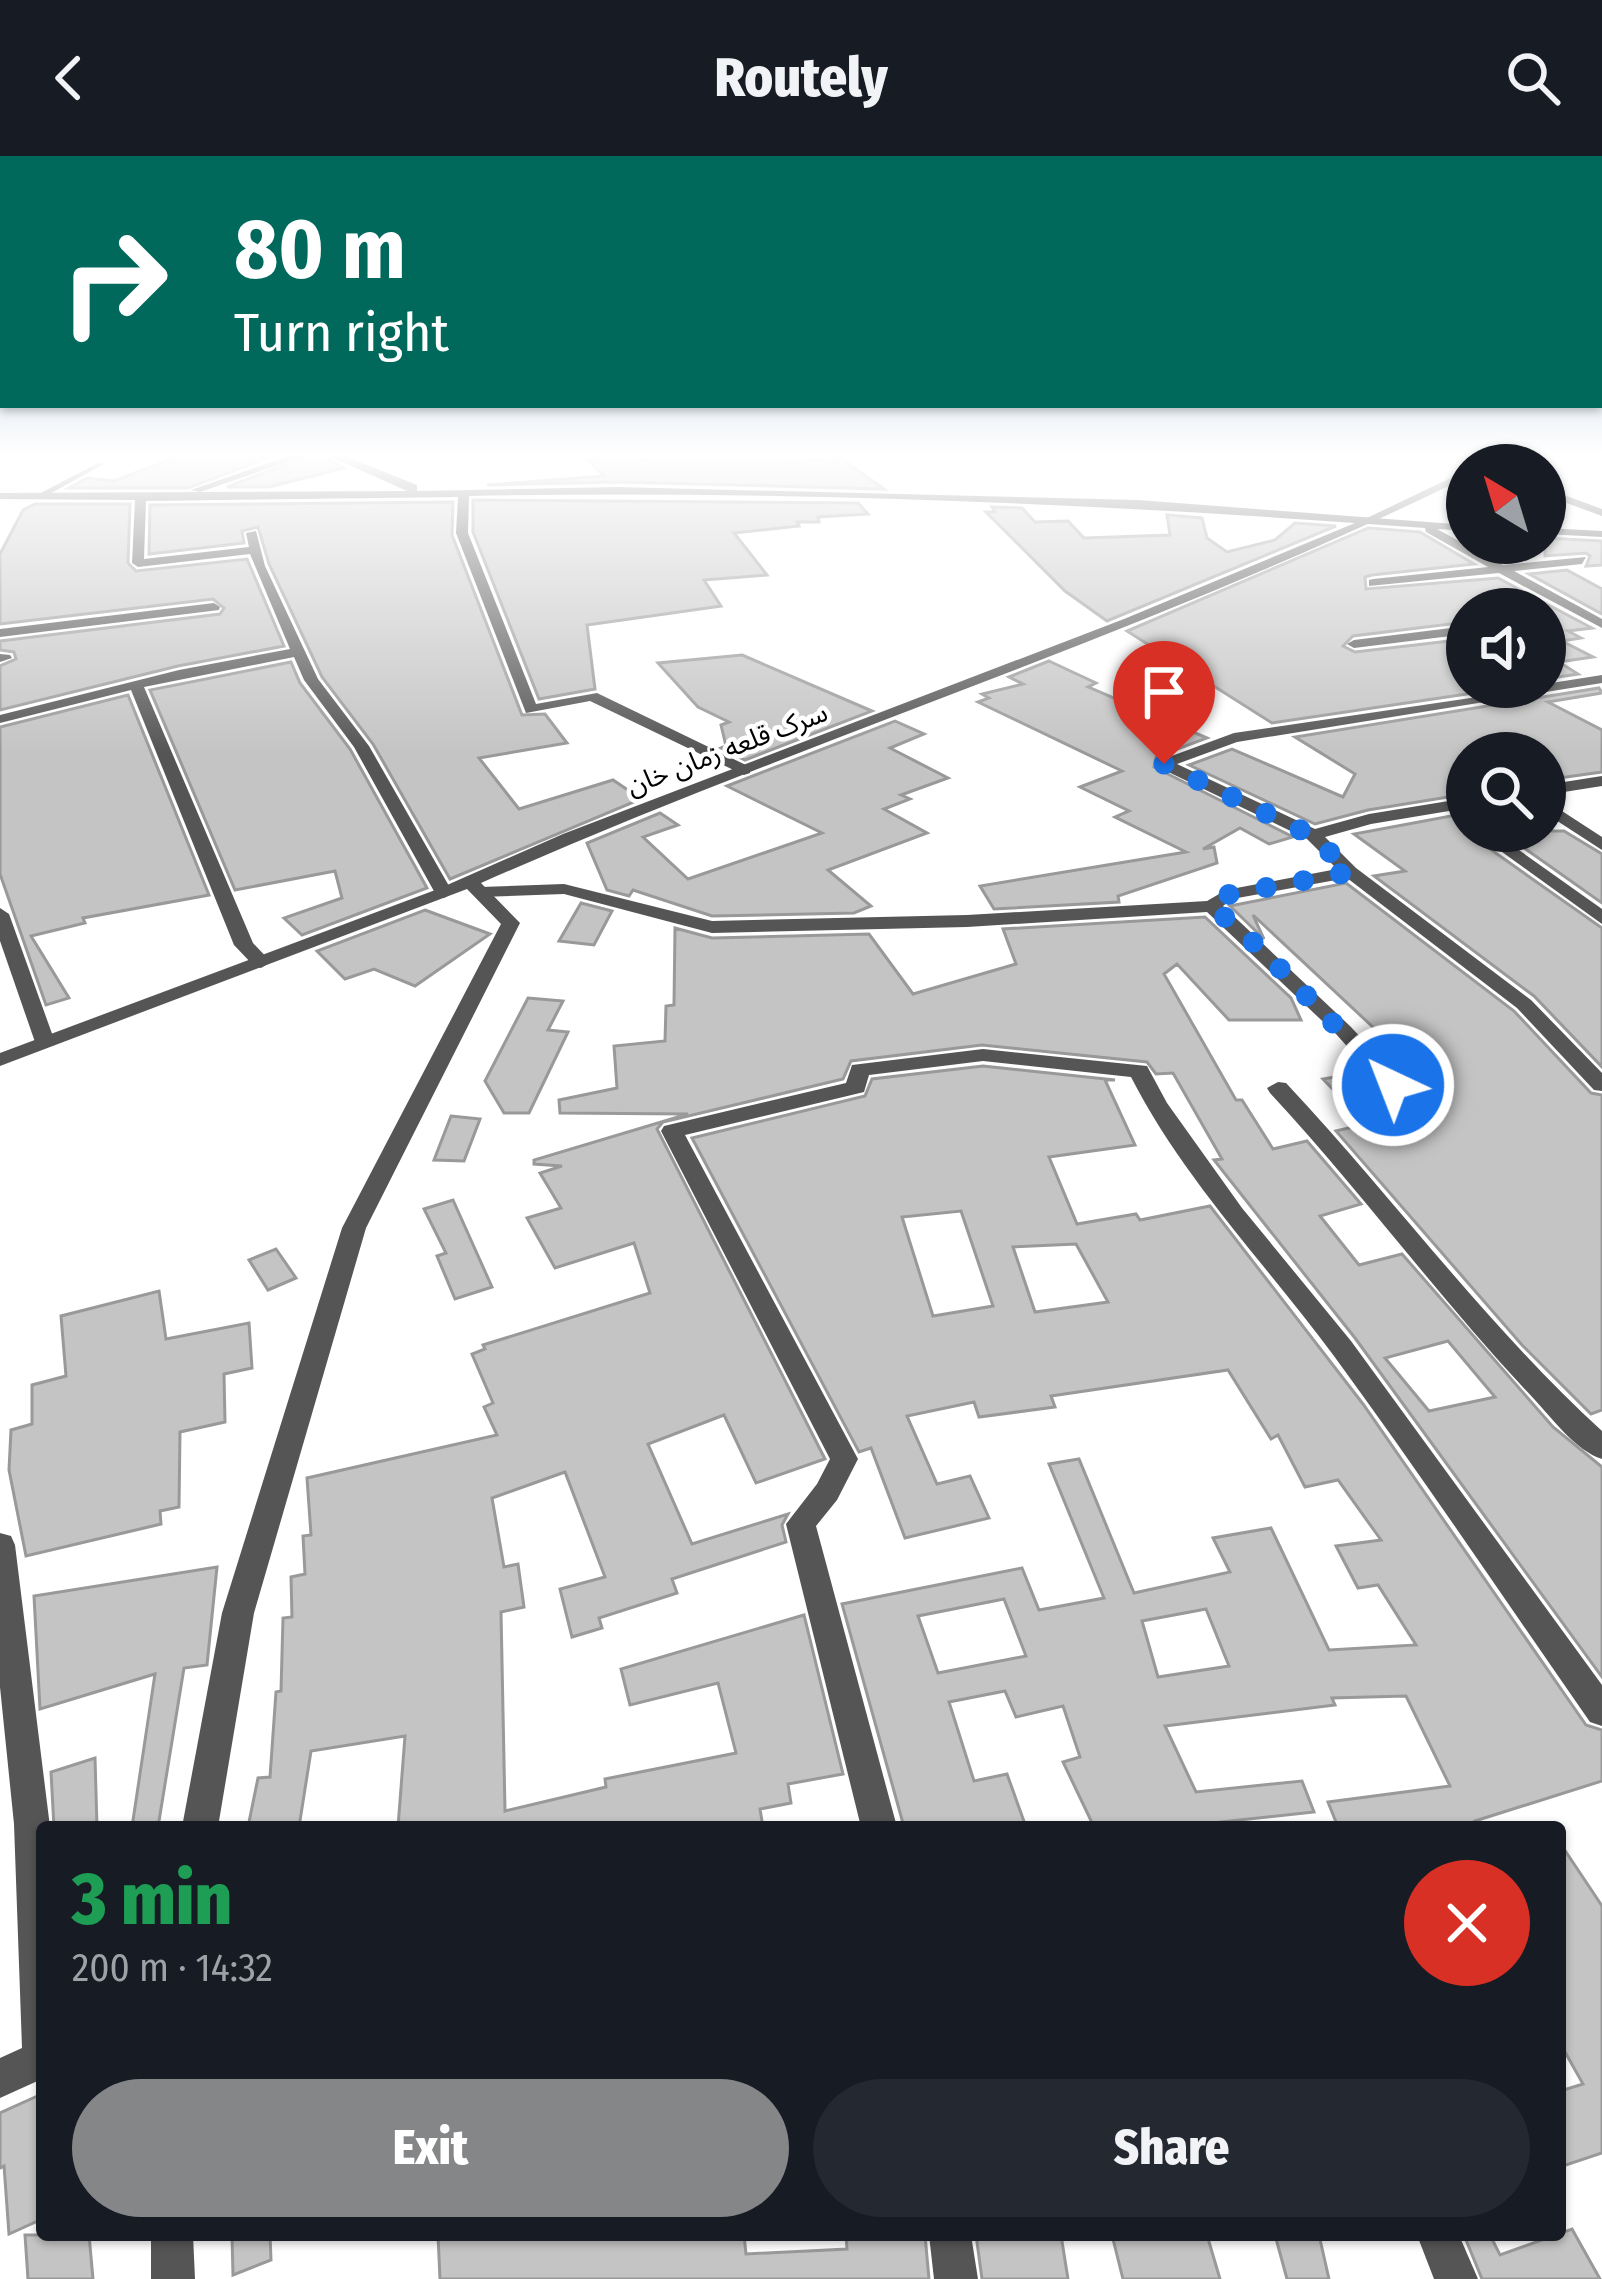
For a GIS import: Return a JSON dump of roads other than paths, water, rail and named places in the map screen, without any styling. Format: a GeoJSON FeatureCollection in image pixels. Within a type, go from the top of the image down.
{"type":"FeatureCollection","features":[{"type":"Feature","properties":{"kind":"street"},"geometry":{"type":"LineString","coordinates":[[138,554],[138,563],[184,554]]}},
{"type":"Feature","properties":{"kind":"street"},"geometry":{"type":"LineString","coordinates":[[257,554],[311,680],[361,746],[444,893]]}},
{"type":"Feature","properties":{"kind":"street"},"geometry":{"type":"LineString","coordinates":[[470,554],[532,710],[592,696],[744,770]]}},
{"type":"Feature","properties":{"kind":"street","name":"سرک قلعه زمان خان"},"geometry":{"type":"LineString","coordinates":[[0,1060],[444,893],[475,887],[744,770],[953,693],[1289,554]]}},
{"type":"Feature","properties":{"kind":"street"},"geometry":{"type":"LineString","coordinates":[[1471,554],[1594,614],[1602,624]]}},
{"type":"Feature","properties":{"kind":"street"},"geometry":{"type":"LineString","coordinates":[[1373,583],[1582,560]]}},
{"type":"Feature","properties":{"kind":"street"},"geometry":{"type":"LineString","coordinates":[[0,633],[214,607]]}},
{"type":"Feature","properties":{"kind":"street"},"geometry":{"type":"LineString","coordinates":[[1566,618],[1594,614]]}},
{"type":"Feature","properties":{"kind":"street"},"geometry":{"type":"LineString","coordinates":[[1354,644],[1446,633]]}},
{"type":"Feature","properties":{"kind":"street"},"geometry":{"type":"LineString","coordinates":[[0,719],[298,652]]}},
{"type":"Feature","properties":{"kind":"street"},"geometry":{"type":"LineString","coordinates":[[1602,679],[1234,738],[1164,764],[1313,836],[1350,872],[1524,1004],[1602,1085]]}},
{"type":"Feature","properties":{"kind":"street"},"geometry":{"type":"LineString","coordinates":[[136,686],[161,735],[244,945],[261,962]]}},
{"type":"Feature","properties":{"kind":"street"},"geometry":{"type":"LineString","coordinates":[[1566,787],[1602,781]]}},
{"type":"Feature","properties":{"kind":"street"},"geometry":{"type":"LineString","coordinates":[[1313,836],[1369,819],[1445,807]]}},
{"type":"Feature","properties":{"kind":"street"},"geometry":{"type":"LineString","coordinates":[[1566,820],[1602,845]]}},
{"type":"Feature","properties":{"kind":"street"},"geometry":{"type":"LineString","coordinates":[[1510,852],[1602,918]]}},
{"type":"Feature","properties":{"kind":"street"},"geometry":{"type":"LineString","coordinates":[[475,887],[564,889],[712,927],[967,921],[1212,906],[1226,895],[1350,872]]}},
{"type":"Feature","properties":{"kind":"street"},"geometry":{"type":"LineString","coordinates":[[201,1821],[238,1613],[354,1228],[511,923],[475,887]]}},
{"type":"Feature","properties":{"kind":"street"},"geometry":{"type":"LineString","coordinates":[[1212,906],[1311,999],[1418,1112]]}},
{"type":"Feature","properties":{"kind":"street"},"geometry":{"type":"LineString","coordinates":[[0,914],[45,1042]]}},
{"type":"Feature","properties":{"kind":"street"},"geometry":{"type":"LineString","coordinates":[[877,1821],[801,1523],[827,1492],[844,1459],[671,1131],[856,1087],[860,1070],[983,1054],[1139,1071],[1156,1105],[1234,1214],[1342,1348],[1602,1711]]}},
{"type":"Feature","properties":{"kind":"street"},"geometry":{"type":"LineString","coordinates":[[1278,1088],[1414,1239],[1516,1366],[1602,1448]]}},
{"type":"Feature","properties":{"kind":"street"},"geometry":{"type":"LineString","coordinates":[[0,1546],[32,1824],[36,1917]]}},
{"type":"Feature","properties":{"kind":"street"},"geometry":{"type":"LineString","coordinates":[[0,2078],[36,2060]]}},
{"type":"Feature","properties":{"kind":"street"},"geometry":{"type":"LineString","coordinates":[[172,2241],[172,2279]]}},
{"type":"Feature","properties":{"kind":"street"},"geometry":{"type":"LineString","coordinates":[[951,2241],[956,2279]]}},
{"type":"Feature","properties":{"kind":"street"},"geometry":{"type":"LineString","coordinates":[[1440,2241],[1456,2279]]}}]}
